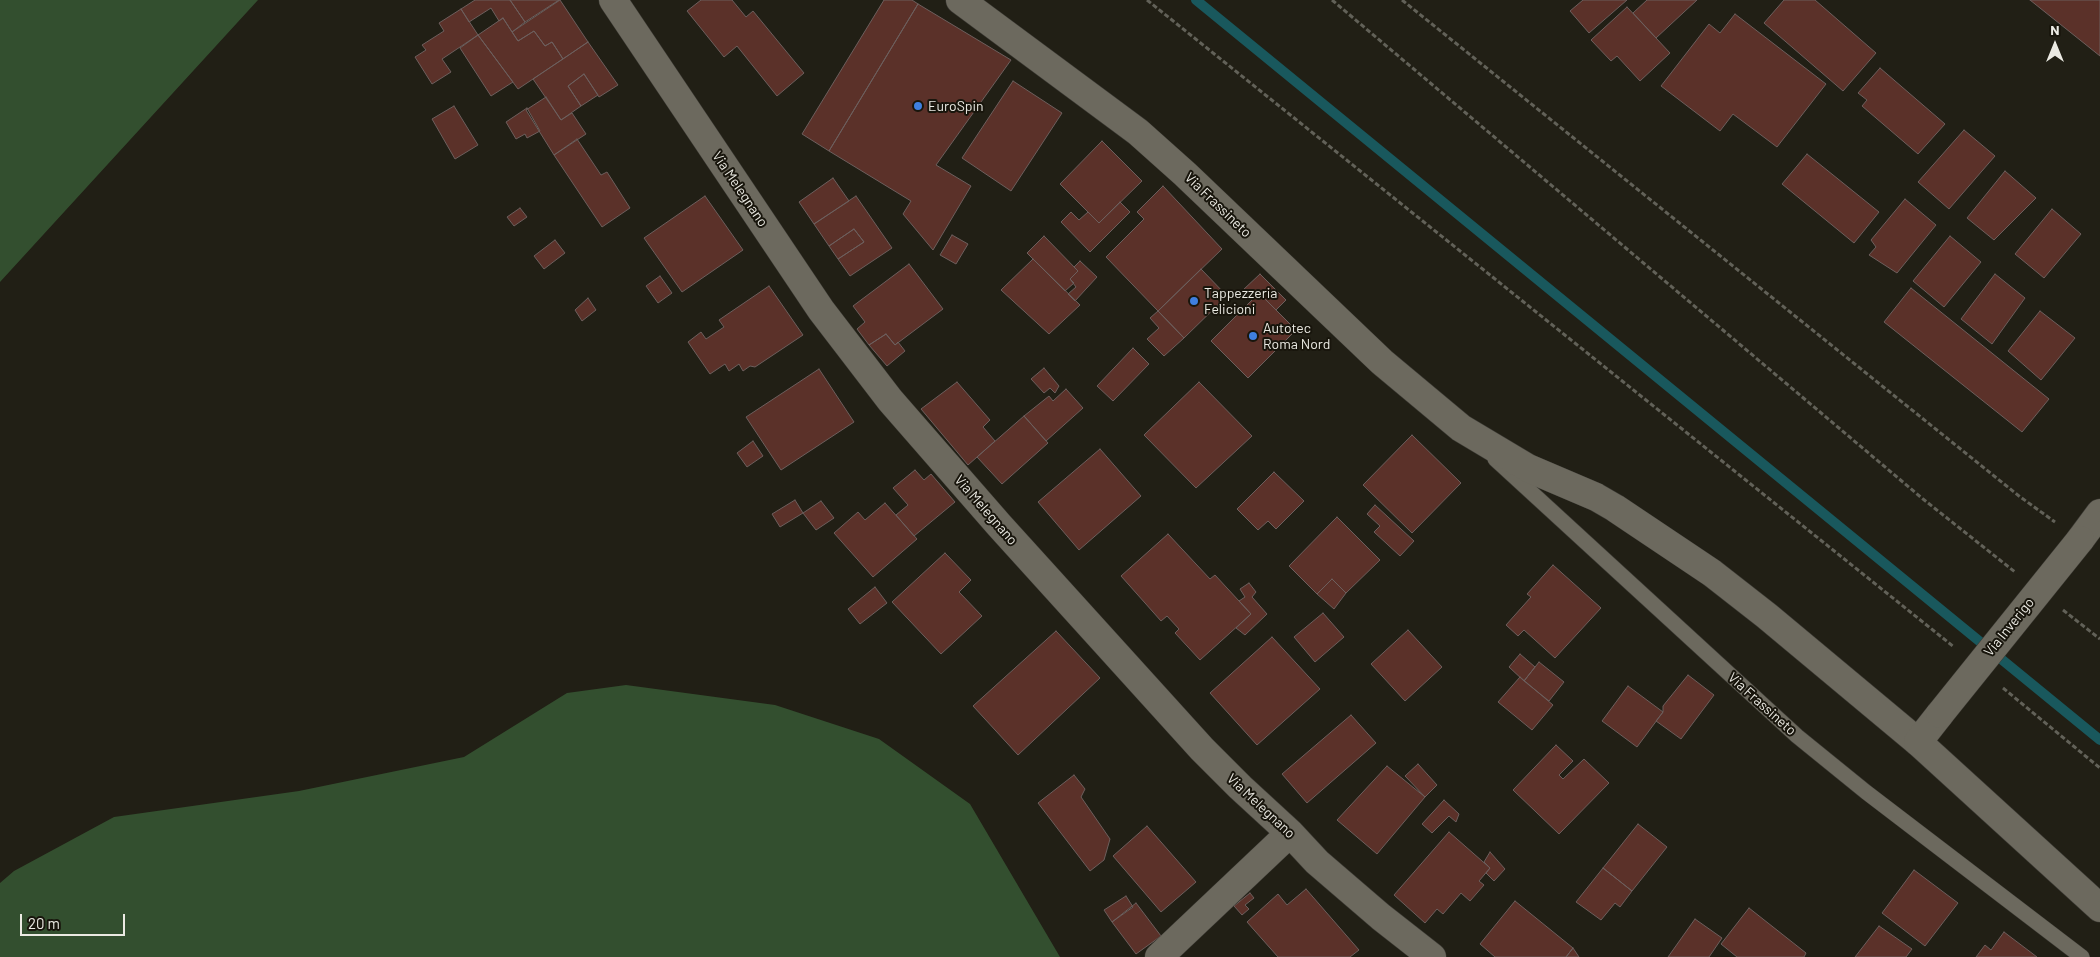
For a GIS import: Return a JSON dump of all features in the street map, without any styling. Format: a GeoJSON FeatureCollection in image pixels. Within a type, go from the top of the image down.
{"type":"FeatureCollection","features":[{"type":"Feature","properties":{"kind":"street","name":"Via Melegnano"},"geometry":{"type":"LineString","coordinates":[[613,0],[821,310],[890,400],[988,513],[1162,706],[1240,787],[1290,832],[1317,862],[1432,957]]}},
{"type":"Feature","properties":{"kind":"street","name":"Via Frassineto"},"geometry":{"type":"LineString","coordinates":[[960,0],[1138,132],[1185,174],[1382,362],[1461,428],[1528,468],[1596,497],[1712,573],[1767,616],[1918,742],[2100,908]]}},
{"type":"Feature","properties":{"kind":"street","name":"Via Inverigo"},"geometry":{"type":"LineString","coordinates":[[1918,742],[2100,513]]}},
{"type":"Feature","properties":{"kind":"street"},"geometry":{"type":"LineString","coordinates":[[1159,957],[1290,832]]}},
{"type":"Feature","properties":{"kind":"lane","name":"Via Frassineto"},"geometry":{"type":"LineString","coordinates":[[1461,428],[1797,736],[1866,792],[2082,957]]}},
{"type":"Feature","properties":{"kind":"path"},"geometry":{"type":"LineString","coordinates":[[1147,0],[1959,652]]}},
{"type":"Feature","properties":{"kind":"path"},"geometry":{"type":"LineString","coordinates":[[1332,0],[1923,499],[2023,578]]}},
{"type":"Feature","properties":{"kind":"path"},"geometry":{"type":"LineString","coordinates":[[1402,0],[2019,496],[2080,540]]}},
{"type":"Feature","properties":{"kind":"path"},"geometry":{"type":"LineString","coordinates":[[2062,608],[2100,639]]}},
{"type":"Feature","properties":{"kind":"path"},"geometry":{"type":"LineString","coordinates":[[1996,682],[2100,768]]}},
{"type":"Feature","properties":{"kind":"green space"},"geometry":{"type":"Polygon","coordinates":[[[0,0],[258,0],[0,282],[0,0]]]}},
{"type":"Feature","properties":{"kind":"green space"},"geometry":{"type":"Polygon","coordinates":[[[626,685],[775,705],[879,739],[970,804],[1060,957],[0,957],[0,883],[14,871],[114,817],[299,791],[464,757],[567,693],[626,685]]]}},
{"type":"Feature","properties":{"kind":"building"},"geometry":{"type":"Polygon","coordinates":[[[475,0],[510,0],[525,22],[512,32],[503,18],[499,21],[491,8],[469,22],[461,9],[475,0]]]}},
{"type":"Feature","properties":{"kind":"building"},"geometry":{"type":"Polygon","coordinates":[[[510,0],[559,0],[525,22],[510,0]]]}},
{"type":"Feature","properties":{"kind":"building"},"geometry":{"type":"Polygon","coordinates":[[[560,0],[588,42],[563,59],[552,42],[545,46],[534,31],[518,41],[512,32],[560,0]]]}},
{"type":"Feature","properties":{"kind":"building"},"geometry":{"type":"Polygon","coordinates":[[[701,0],[732,0],[746,17],[753,11],[804,73],[777,96],[737,46],[724,57],[687,11],[701,0]]]}},
{"type":"Feature","properties":{"kind":"building"},"geometry":{"type":"Polygon","coordinates":[[[884,0],[912,0],[918,4],[829,151],[802,134],[884,0]]]}},
{"type":"Feature","properties":{"kind":"building"},"geometry":{"type":"Polygon","coordinates":[[[1583,0],[1627,0],[1589,33],[1570,11],[1583,0]]]}},
{"type":"Feature","properties":{"kind":"building"},"geometry":{"type":"Polygon","coordinates":[[[1647,0],[1697,0],[1656,38],[1633,13],[1647,0]]]}},
{"type":"Feature","properties":{"kind":"building"},"geometry":{"type":"Polygon","coordinates":[[[1784,0],[1815,0],[1876,53],[1843,91],[1764,23],[1784,0]]]}},
{"type":"Feature","properties":{"kind":"building"},"geometry":{"type":"Polygon","coordinates":[[[2030,0],[2100,0],[2100,56],[2030,0]]]}},
{"type":"Feature","properties":{"kind":"building","name":"EuroSpin"},"geometry":{"type":"Polygon","coordinates":[[[918,4],[1011,60],[936,165],[971,186],[933,250],[903,214],[911,201],[829,151],[918,4]]]}},
{"type":"Feature","properties":{"kind":"building"},"geometry":{"type":"Polygon","coordinates":[[[1627,7],[1670,53],[1640,81],[1617,56],[1611,61],[1591,40],[1627,7]]]}},
{"type":"Feature","properties":{"kind":"building"},"geometry":{"type":"Polygon","coordinates":[[[461,9],[478,35],[442,59],[451,72],[432,84],[415,57],[426,50],[422,45],[444,31],[439,23],[461,9]]]}},
{"type":"Feature","properties":{"kind":"building"},"geometry":{"type":"Polygon","coordinates":[[[1735,14],[1826,84],[1777,147],[1733,114],[1720,131],[1661,86],[1709,24],[1720,33],[1735,14]]]}},
{"type":"Feature","properties":{"kind":"building"},"geometry":{"type":"Polygon","coordinates":[[[503,18],[518,41],[534,31],[545,46],[552,42],[563,59],[518,89],[478,35],[503,18]]]}},
{"type":"Feature","properties":{"kind":"building"},"geometry":{"type":"Polygon","coordinates":[[[478,35],[513,82],[491,96],[460,48],[478,35]]]}},
{"type":"Feature","properties":{"kind":"building"},"geometry":{"type":"Polygon","coordinates":[[[588,42],[618,85],[599,97],[584,74],[568,86],[581,106],[561,120],[533,79],[588,42]]]}},
{"type":"Feature","properties":{"kind":"building"},"geometry":{"type":"Polygon","coordinates":[[[1880,68],[1945,124],[1918,154],[1862,106],[1867,100],[1858,93],[1880,68]]]}},
{"type":"Feature","properties":{"kind":"building"},"geometry":{"type":"Polygon","coordinates":[[[584,74],[598,95],[581,106],[568,86],[584,74]]]}},
{"type":"Feature","properties":{"kind":"building"},"geometry":{"type":"Polygon","coordinates":[[[1013,81],[1062,113],[1011,191],[962,158],[1013,81]]]}},
{"type":"Feature","properties":{"kind":"building"},"geometry":{"type":"Polygon","coordinates":[[[546,97],[561,120],[572,113],[586,134],[554,155],[526,110],[546,97]]]}},
{"type":"Feature","properties":{"kind":"building"},"geometry":{"type":"Polygon","coordinates":[[[454,106],[478,145],[455,159],[432,119],[454,106]]]}},
{"type":"Feature","properties":{"kind":"building"},"geometry":{"type":"Polygon","coordinates":[[[527,108],[540,131],[527,138],[525,134],[516,139],[506,122],[527,108]]]}},
{"type":"Feature","properties":{"kind":"building"},"geometry":{"type":"Polygon","coordinates":[[[1964,130],[1995,156],[1949,209],[1918,182],[1964,130]]]}},
{"type":"Feature","properties":{"kind":"building"},"geometry":{"type":"Polygon","coordinates":[[[577,139],[601,175],[607,172],[630,208],[602,227],[554,155],[577,139]]]}},
{"type":"Feature","properties":{"kind":"building"},"geometry":{"type":"Polygon","coordinates":[[[1102,141],[1142,181],[1099,223],[1060,184],[1102,141]]]}},
{"type":"Feature","properties":{"kind":"building"},"geometry":{"type":"Polygon","coordinates":[[[1807,154],[1879,212],[1854,243],[1782,184],[1807,154]]]}},
{"type":"Feature","properties":{"kind":"building"},"geometry":{"type":"Polygon","coordinates":[[[2005,171],[2036,198],[1994,240],[1967,218],[2005,171]]]}},
{"type":"Feature","properties":{"kind":"building"},"geometry":{"type":"Polygon","coordinates":[[[833,178],[849,201],[814,224],[799,202],[833,178]]]}},
{"type":"Feature","properties":{"kind":"building"},"geometry":{"type":"Polygon","coordinates":[[[1163,186],[1222,249],[1158,311],[1106,257],[1144,219],[1137,212],[1163,186]]]}},
{"type":"Feature","properties":{"kind":"building"},"geometry":{"type":"Polygon","coordinates":[[[705,196],[743,250],[682,292],[644,238],[705,196]]]}},
{"type":"Feature","properties":{"kind":"building"},"geometry":{"type":"Polygon","coordinates":[[[856,196],[892,248],[850,276],[838,259],[864,242],[854,229],[829,246],[814,224],[856,196]]]}},
{"type":"Feature","properties":{"kind":"building"},"geometry":{"type":"Polygon","coordinates":[[[1905,199],[1936,225],[1897,273],[1869,255],[1876,247],[1871,240],[1905,199]]]}},
{"type":"Feature","properties":{"kind":"building"},"geometry":{"type":"Polygon","coordinates":[[[1120,202],[1130,212],[1090,252],[1061,222],[1071,212],[1079,220],[1088,212],[1099,223],[1120,202]]]}},
{"type":"Feature","properties":{"kind":"building"},"geometry":{"type":"Polygon","coordinates":[[[520,208],[527,217],[514,226],[507,217],[520,208]]]}},
{"type":"Feature","properties":{"kind":"building"},"geometry":{"type":"Polygon","coordinates":[[[2052,209],[2081,234],[2044,278],[2015,254],[2052,209]]]}},
{"type":"Feature","properties":{"kind":"building"},"geometry":{"type":"Polygon","coordinates":[[[854,229],[864,242],[838,259],[829,246],[854,229]]]}},
{"type":"Feature","properties":{"kind":"building"},"geometry":{"type":"Polygon","coordinates":[[[952,235],[968,244],[956,264],[940,255],[952,235]]]}},
{"type":"Feature","properties":{"kind":"building"},"geometry":{"type":"Polygon","coordinates":[[[1044,236],[1078,271],[1070,279],[1074,283],[1065,291],[1027,253],[1044,236]]]}},
{"type":"Feature","properties":{"kind":"building"},"geometry":{"type":"Polygon","coordinates":[[[1950,236],[1981,262],[1944,307],[1913,281],[1950,236]]]}},
{"type":"Feature","properties":{"kind":"building"},"geometry":{"type":"Polygon","coordinates":[[[555,240],[565,253],[544,269],[534,256],[555,240]]]}},
{"type":"Feature","properties":{"kind":"building"},"geometry":{"type":"Polygon","coordinates":[[[1033,259],[1080,305],[1049,334],[1001,290],[1033,259]]]}},
{"type":"Feature","properties":{"kind":"building"},"geometry":{"type":"Polygon","coordinates":[[[1080,261],[1097,277],[1075,301],[1068,294],[1076,287],[1070,279],[1078,271],[1074,267],[1080,261]]]}},
{"type":"Feature","properties":{"kind":"building"},"geometry":{"type":"Polygon","coordinates":[[[909,264],[943,309],[895,345],[886,334],[869,345],[857,329],[865,322],[853,306],[909,264]]]}},
{"type":"Feature","properties":{"kind":"building","name":"Tappezzeria Felicioni"},"geometry":{"type":"Polygon","coordinates":[[[1201,269],[1227,296],[1184,338],[1158,311],[1201,269]]]}},
{"type":"Feature","properties":{"kind":"building"},"geometry":{"type":"Polygon","coordinates":[[[1260,274],[1286,300],[1276,310],[1259,293],[1252,300],[1243,290],[1260,274]]]}},
{"type":"Feature","properties":{"kind":"building"},"geometry":{"type":"Polygon","coordinates":[[[1995,274],[2025,298],[1992,344],[1961,319],[1995,274]]]}},
{"type":"Feature","properties":{"kind":"building"},"geometry":{"type":"Polygon","coordinates":[[[660,276],[672,293],[658,303],[646,286],[660,276]]]}},
{"type":"Feature","properties":{"kind":"building"},"geometry":{"type":"Polygon","coordinates":[[[769,286],[803,335],[755,367],[750,366],[743,371],[739,364],[729,371],[725,364],[710,374],[688,342],[701,332],[706,339],[724,327],[719,320],[769,286]]]}},
{"type":"Feature","properties":{"kind":"building"},"geometry":{"type":"Polygon","coordinates":[[[1911,288],[2049,399],[2022,432],[1884,322],[1911,288]]]}},
{"type":"Feature","properties":{"kind":"building","name":"Autotec Roma Nord"},"geometry":{"type":"Polygon","coordinates":[[[1259,293],[1296,330],[1248,378],[1211,341],[1259,293]]]}},
{"type":"Feature","properties":{"kind":"building"},"geometry":{"type":"Polygon","coordinates":[[[588,298],[596,310],[582,321],[575,310],[588,298]]]}},
{"type":"Feature","properties":{"kind":"building"},"geometry":{"type":"Polygon","coordinates":[[[1158,311],[1184,338],[1164,356],[1147,339],[1159,328],[1150,318],[1158,311]]]}},
{"type":"Feature","properties":{"kind":"building"},"geometry":{"type":"Polygon","coordinates":[[[2040,311],[2075,338],[2041,380],[2008,351],[2040,311]]]}},
{"type":"Feature","properties":{"kind":"building"},"geometry":{"type":"Polygon","coordinates":[[[886,334],[895,345],[898,342],[905,351],[887,366],[869,345],[886,334]]]}},
{"type":"Feature","properties":{"kind":"building"},"geometry":{"type":"Polygon","coordinates":[[[1133,348],[1149,364],[1113,401],[1097,386],[1133,348]]]}},
{"type":"Feature","properties":{"kind":"building"},"geometry":{"type":"Polygon","coordinates":[[[1044,368],[1059,386],[1055,393],[1050,388],[1044,393],[1031,379],[1044,368]]]}},
{"type":"Feature","properties":{"kind":"building"},"geometry":{"type":"Polygon","coordinates":[[[819,369],[854,422],[781,470],[746,417],[819,369]]]}},
{"type":"Feature","properties":{"kind":"building"},"geometry":{"type":"Polygon","coordinates":[[[957,382],[990,420],[983,427],[995,441],[968,465],[921,409],[957,382]]]}},
{"type":"Feature","properties":{"kind":"building"},"geometry":{"type":"Polygon","coordinates":[[[1199,382],[1252,436],[1196,488],[1144,435],[1199,382]]]}},
{"type":"Feature","properties":{"kind":"building"},"geometry":{"type":"Polygon","coordinates":[[[1066,389],[1083,408],[1046,441],[1024,416],[1049,396],[1053,401],[1066,389]]]}},
{"type":"Feature","properties":{"kind":"building"},"geometry":{"type":"Polygon","coordinates":[[[1024,416],[1048,443],[1002,484],[977,457],[1024,416]]]}},
{"type":"Feature","properties":{"kind":"building"},"geometry":{"type":"Polygon","coordinates":[[[1412,435],[1461,483],[1412,533],[1363,485],[1412,435]]]}},
{"type":"Feature","properties":{"kind":"building"},"geometry":{"type":"Polygon","coordinates":[[[753,441],[763,456],[747,467],[737,453],[753,441]]]}},
{"type":"Feature","properties":{"kind":"building"},"geometry":{"type":"Polygon","coordinates":[[[1100,449],[1141,496],[1079,550],[1038,502],[1100,449]]]}},
{"type":"Feature","properties":{"kind":"building"},"geometry":{"type":"Polygon","coordinates":[[[915,470],[924,480],[931,474],[955,502],[914,536],[896,515],[908,505],[893,488],[915,470]]]}},
{"type":"Feature","properties":{"kind":"building"},"geometry":{"type":"Polygon","coordinates":[[[1274,472],[1304,501],[1276,529],[1268,521],[1258,530],[1237,509],[1274,472]]]}},
{"type":"Feature","properties":{"kind":"building"},"geometry":{"type":"Polygon","coordinates":[[[795,500],[803,513],[780,527],[772,514],[795,500]]]}},
{"type":"Feature","properties":{"kind":"building"},"geometry":{"type":"Polygon","coordinates":[[[821,501],[834,518],[816,530],[803,513],[821,501]]]}},
{"type":"Feature","properties":{"kind":"building"},"geometry":{"type":"Polygon","coordinates":[[[885,503],[917,539],[873,577],[834,533],[858,512],[865,520],[885,503]]]}},
{"type":"Feature","properties":{"kind":"building"},"geometry":{"type":"Polygon","coordinates":[[[1375,505],[1414,541],[1400,556],[1374,532],[1380,526],[1367,514],[1375,505]]]}},
{"type":"Feature","properties":{"kind":"building"},"geometry":{"type":"Polygon","coordinates":[[[1337,517],[1380,560],[1346,593],[1332,579],[1317,594],[1289,566],[1337,517]]]}},
{"type":"Feature","properties":{"kind":"building"},"geometry":{"type":"Polygon","coordinates":[[[1168,534],[1210,579],[1215,575],[1251,614],[1200,660],[1175,633],[1179,629],[1167,616],[1161,621],[1121,576],[1168,534]]]}},
{"type":"Feature","properties":{"kind":"building"},"geometry":{"type":"Polygon","coordinates":[[[945,553],[971,580],[959,592],[982,616],[941,654],[892,602],[945,553]]]}},
{"type":"Feature","properties":{"kind":"building"},"geometry":{"type":"Polygon","coordinates":[[[1553,565],[1601,608],[1555,658],[1524,630],[1518,636],[1506,625],[1531,597],[1527,594],[1553,565]]]}},
{"type":"Feature","properties":{"kind":"building"},"geometry":{"type":"Polygon","coordinates":[[[1332,579],[1346,593],[1334,609],[1317,594],[1332,579]]]}},
{"type":"Feature","properties":{"kind":"building"},"geometry":{"type":"Polygon","coordinates":[[[1249,583],[1256,592],[1252,597],[1267,614],[1245,635],[1236,628],[1251,614],[1239,601],[1245,597],[1240,589],[1249,583]]]}},
{"type":"Feature","properties":{"kind":"building"},"geometry":{"type":"Polygon","coordinates":[[[875,587],[887,603],[860,624],[848,609],[875,587]]]}},
{"type":"Feature","properties":{"kind":"building"},"geometry":{"type":"Polygon","coordinates":[[[1323,613],[1344,637],[1315,662],[1294,637],[1323,613]]]}},
{"type":"Feature","properties":{"kind":"building"},"geometry":{"type":"Polygon","coordinates":[[[1408,630],[1442,667],[1405,701],[1371,664],[1408,630]]]}},
{"type":"Feature","properties":{"kind":"building"},"geometry":{"type":"Polygon","coordinates":[[[1056,631],[1100,678],[1018,755],[973,706],[1056,631]]]}},
{"type":"Feature","properties":{"kind":"building"},"geometry":{"type":"Polygon","coordinates":[[[1272,637],[1320,689],[1257,745],[1210,693],[1272,637]]]}},
{"type":"Feature","properties":{"kind":"building"},"geometry":{"type":"Polygon","coordinates":[[[1520,654],[1535,667],[1524,681],[1509,667],[1520,654]]]}},
{"type":"Feature","properties":{"kind":"building"},"geometry":{"type":"Polygon","coordinates":[[[1539,662],[1564,682],[1549,701],[1524,681],[1539,662]]]}},
{"type":"Feature","properties":{"kind":"building"},"geometry":{"type":"Polygon","coordinates":[[[1688,675],[1714,695],[1681,739],[1656,721],[1663,712],[1663,706],[1688,675]]]}},
{"type":"Feature","properties":{"kind":"building"},"geometry":{"type":"Polygon","coordinates":[[[1520,677],[1553,705],[1532,730],[1498,702],[1520,677]]]}},
{"type":"Feature","properties":{"kind":"building"},"geometry":{"type":"Polygon","coordinates":[[[1628,686],[1663,712],[1637,747],[1602,721],[1628,686]]]}},
{"type":"Feature","properties":{"kind":"building"},"geometry":{"type":"Polygon","coordinates":[[[1351,715],[1376,743],[1307,803],[1282,774],[1351,715]]]}},
{"type":"Feature","properties":{"kind":"building"},"geometry":{"type":"Polygon","coordinates":[[[1556,745],[1573,761],[1559,775],[1563,779],[1584,759],[1609,783],[1559,834],[1513,790],[1556,745]]]}},
{"type":"Feature","properties":{"kind":"building"},"geometry":{"type":"Polygon","coordinates":[[[1418,764],[1437,785],[1425,797],[1405,776],[1418,764]]]}},
{"type":"Feature","properties":{"kind":"building"},"geometry":{"type":"Polygon","coordinates":[[[1387,766],[1425,797],[1377,854],[1337,820],[1387,766]]]}},
{"type":"Feature","properties":{"kind":"building"},"geometry":{"type":"Polygon","coordinates":[[[1074,775],[1085,789],[1081,797],[1110,839],[1104,860],[1090,871],[1038,803],[1074,775]]]}},
{"type":"Feature","properties":{"kind":"building"},"geometry":{"type":"Polygon","coordinates":[[[1444,800],[1459,814],[1456,822],[1449,816],[1432,833],[1422,824],[1444,800]]]}},
{"type":"Feature","properties":{"kind":"building"},"geometry":{"type":"Polygon","coordinates":[[[1638,824],[1667,847],[1632,891],[1603,868],[1638,824]]]}},
{"type":"Feature","properties":{"kind":"building"},"geometry":{"type":"Polygon","coordinates":[[[1147,826],[1196,882],[1161,912],[1113,856],[1147,826]]]}},
{"type":"Feature","properties":{"kind":"building"},"geometry":{"type":"Polygon","coordinates":[[[1449,832],[1490,868],[1479,881],[1484,885],[1470,901],[1461,893],[1443,914],[1437,909],[1425,923],[1394,895],[1449,832]]]}},
{"type":"Feature","properties":{"kind":"building"},"geometry":{"type":"Polygon","coordinates":[[[1490,852],[1505,869],[1494,881],[1486,873],[1490,868],[1484,862],[1490,852]]]}},
{"type":"Feature","properties":{"kind":"building"},"geometry":{"type":"Polygon","coordinates":[[[1603,868],[1632,891],[1620,907],[1615,903],[1601,920],[1576,902],[1603,868]]]}},
{"type":"Feature","properties":{"kind":"building"},"geometry":{"type":"Polygon","coordinates":[[[1914,870],[1958,903],[1925,946],[1882,913],[1914,870]]]}},
{"type":"Feature","properties":{"kind":"building"},"geometry":{"type":"Polygon","coordinates":[[[1306,889],[1359,950],[1350,957],[1278,957],[1247,922],[1278,894],[1287,905],[1306,889]]]}},
{"type":"Feature","properties":{"kind":"building"},"geometry":{"type":"Polygon","coordinates":[[[1250,893],[1254,898],[1245,905],[1249,909],[1242,915],[1234,906],[1250,893]]]}},
{"type":"Feature","properties":{"kind":"building"},"geometry":{"type":"Polygon","coordinates":[[[1126,896],[1133,907],[1112,922],[1104,910],[1126,896]]]}},
{"type":"Feature","properties":{"kind":"building"},"geometry":{"type":"Polygon","coordinates":[[[1515,901],[1573,948],[1566,957],[1495,957],[1480,944],[1515,901]]]}},
{"type":"Feature","properties":{"kind":"building"},"geometry":{"type":"Polygon","coordinates":[[[1136,903],[1161,936],[1136,954],[1112,922],[1136,903]]]}},
{"type":"Feature","properties":{"kind":"building"},"geometry":{"type":"Polygon","coordinates":[[[1749,908],[1806,953],[1804,957],[1737,957],[1721,944],[1749,908]]]}},
{"type":"Feature","properties":{"kind":"building"},"geometry":{"type":"Polygon","coordinates":[[[1695,919],[1722,938],[1709,957],[1668,957],[1695,919]]]}},
{"type":"Feature","properties":{"kind":"building"},"geometry":{"type":"Polygon","coordinates":[[[1879,926],[1912,949],[1906,957],[1855,957],[1879,926]]]}},
{"type":"Feature","properties":{"kind":"building"},"geometry":{"type":"Polygon","coordinates":[[[2004,932],[2037,957],[1976,957],[1985,945],[1991,950],[2004,932]]]}},
{"type":"Feature","properties":{"kind":"building"},"geometry":{"type":"Polygon","coordinates":[[[1573,948],[1579,957],[1566,957],[1573,948]]]}},
{"type":"Feature","properties":{"kind":"waterway"},"geometry":{"type":"LineString","coordinates":[[1196,0],[2100,740]]}},
{"type":"Feature","properties":{"kind":"place","name":"EuroSpin"},"geometry":{"type":"Point","coordinates":[918,106]}},
{"type":"Feature","properties":{"kind":"place","name":"Tappezzeria Felicioni"},"geometry":{"type":"Point","coordinates":[1194,301]}},
{"type":"Feature","properties":{"kind":"place","name":"Autotec Roma Nord"},"geometry":{"type":"Point","coordinates":[1253,336]}}]}
